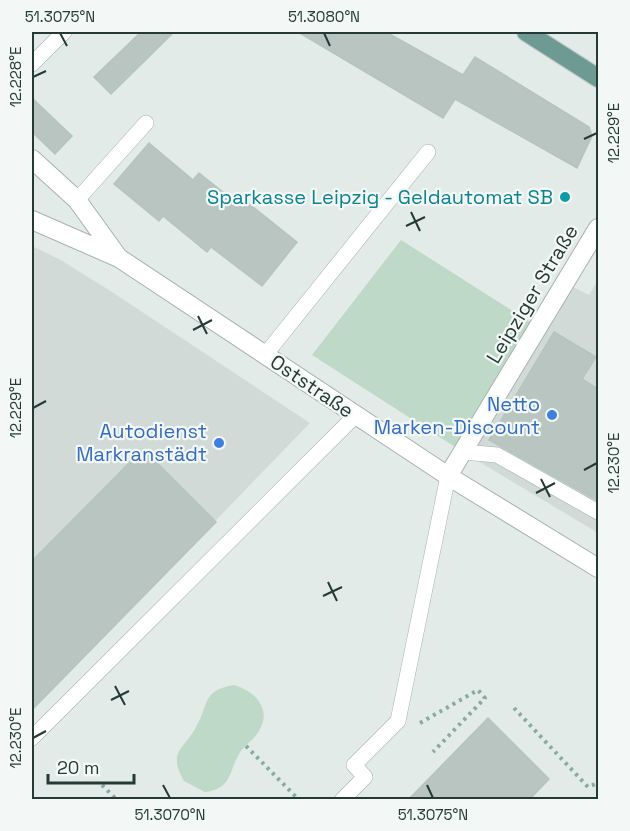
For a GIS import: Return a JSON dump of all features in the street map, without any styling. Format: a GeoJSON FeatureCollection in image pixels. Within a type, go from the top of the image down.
{"type":"FeatureCollection","features":[{"type":"Feature","properties":{"kind":"main road"},"geometry":{"type":"LineString","coordinates":[[526,32],[598,78]]}},
{"type":"Feature","properties":{"kind":"street","name":"Oststraße"},"geometry":{"type":"LineString","coordinates":[[32,159],[77,200],[119,258]]}},
{"type":"Feature","properties":{"kind":"street","name":"Oststraße"},"geometry":{"type":"LineString","coordinates":[[32,220],[119,258],[448,476],[598,568]]}},
{"type":"Feature","properties":{"kind":"street","name":"Leipziger Straße"},"geometry":{"type":"LineString","coordinates":[[448,476],[598,228]]}},
{"type":"Feature","properties":{"kind":"lane"},"geometry":{"type":"LineString","coordinates":[[32,64],[64,32]]}},
{"type":"Feature","properties":{"kind":"lane"},"geometry":{"type":"LineString","coordinates":[[77,200],[146,123]]}},
{"type":"Feature","properties":{"kind":"lane"},"geometry":{"type":"LineString","coordinates":[[265,355],[428,152]]}},
{"type":"Feature","properties":{"kind":"lane"},"geometry":{"type":"LineString","coordinates":[[32,738],[356,415]]}},
{"type":"Feature","properties":{"kind":"lane"},"geometry":{"type":"LineString","coordinates":[[463,452],[496,455],[598,512]]}},
{"type":"Feature","properties":{"kind":"lane"},"geometry":{"type":"LineString","coordinates":[[342,800],[365,777],[354,765],[398,721],[448,476]]}},
{"type":"Feature","properties":{"kind":"path"},"geometry":{"type":"LineString","coordinates":[[398,721],[410,729],[478,690],[485,698],[433,752]]}},
{"type":"Feature","properties":{"kind":"path"},"geometry":{"type":"LineString","coordinates":[[514,708],[588,787],[598,783]]}},
{"type":"Feature","properties":{"kind":"path"},"geometry":{"type":"LineString","coordinates":[[246,746],[299,800]]}},
{"type":"Feature","properties":{"kind":"path"},"geometry":{"type":"LineString","coordinates":[[102,785],[117,800]]}},
{"type":"Feature","properties":{"kind":"shaded area"},"geometry":{"type":"Polygon","coordinates":[[[32,246],[59,259],[109,290],[310,423],[32,710],[32,246]]]}},
{"type":"Feature","properties":{"kind":"shaded area"},"geometry":{"type":"Polygon","coordinates":[[[598,280],[598,533],[463,452],[565,283],[589,295],[598,280]]]}},
{"type":"Feature","properties":{"kind":"green space"},"geometry":{"type":"Polygon","coordinates":[[[401,240],[538,327],[463,452],[312,355],[401,240]]]}},
{"type":"Feature","properties":{"kind":"green space"},"geometry":{"type":"Polygon","coordinates":[[[234,685],[248,691],[259,701],[264,714],[263,721],[256,736],[239,754],[225,783],[214,790],[205,792],[184,781],[179,771],[177,757],[196,727],[207,700],[223,687],[234,685]]]}},
{"type":"Feature","properties":{"kind":"building"},"geometry":{"type":"Polygon","coordinates":[[[141,32],[174,32],[111,94],[94,77],[141,32]]]}},
{"type":"Feature","properties":{"kind":"building"},"geometry":{"type":"Polygon","coordinates":[[[298,32],[386,32],[463,75],[475,57],[589,127],[592,136],[577,168],[455,99],[443,118],[298,32]]]}},
{"type":"Feature","properties":{"kind":"building"},"geometry":{"type":"Polygon","coordinates":[[[32,98],[72,136],[55,154],[32,132],[32,98]]]}},
{"type":"Feature","properties":{"kind":"building"},"geometry":{"type":"Polygon","coordinates":[[[149,143],[193,180],[199,173],[243,208],[248,203],[297,242],[262,286],[211,247],[207,252],[163,216],[159,221],[114,184],[149,143]]]}},
{"type":"Feature","properties":{"kind":"building","name":"Netto Marken-Discount"},"geometry":{"type":"Polygon","coordinates":[[[554,332],[596,357],[582,379],[598,389],[598,501],[489,440],[554,332]]]}},
{"type":"Feature","properties":{"kind":"building"},"geometry":{"type":"Polygon","coordinates":[[[143,449],[216,522],[32,710],[32,561],[143,449]]]}},
{"type":"Feature","properties":{"kind":"building"},"geometry":{"type":"Polygon","coordinates":[[[488,718],[549,779],[529,800],[408,800],[488,718]]]}},
{"type":"Feature","properties":{"kind":"place","name":"Sparkasse Leipzig - Geldautomat SB"},"geometry":{"type":"Point","coordinates":[565,197]}},
{"type":"Feature","properties":{"kind":"place","name":"Netto Marken-Discount"},"geometry":{"type":"Point","coordinates":[552,415]}},
{"type":"Feature","properties":{"kind":"place","name":"Autodienst Markranstädt"},"geometry":{"type":"Point","coordinates":[219,443]}}]}
